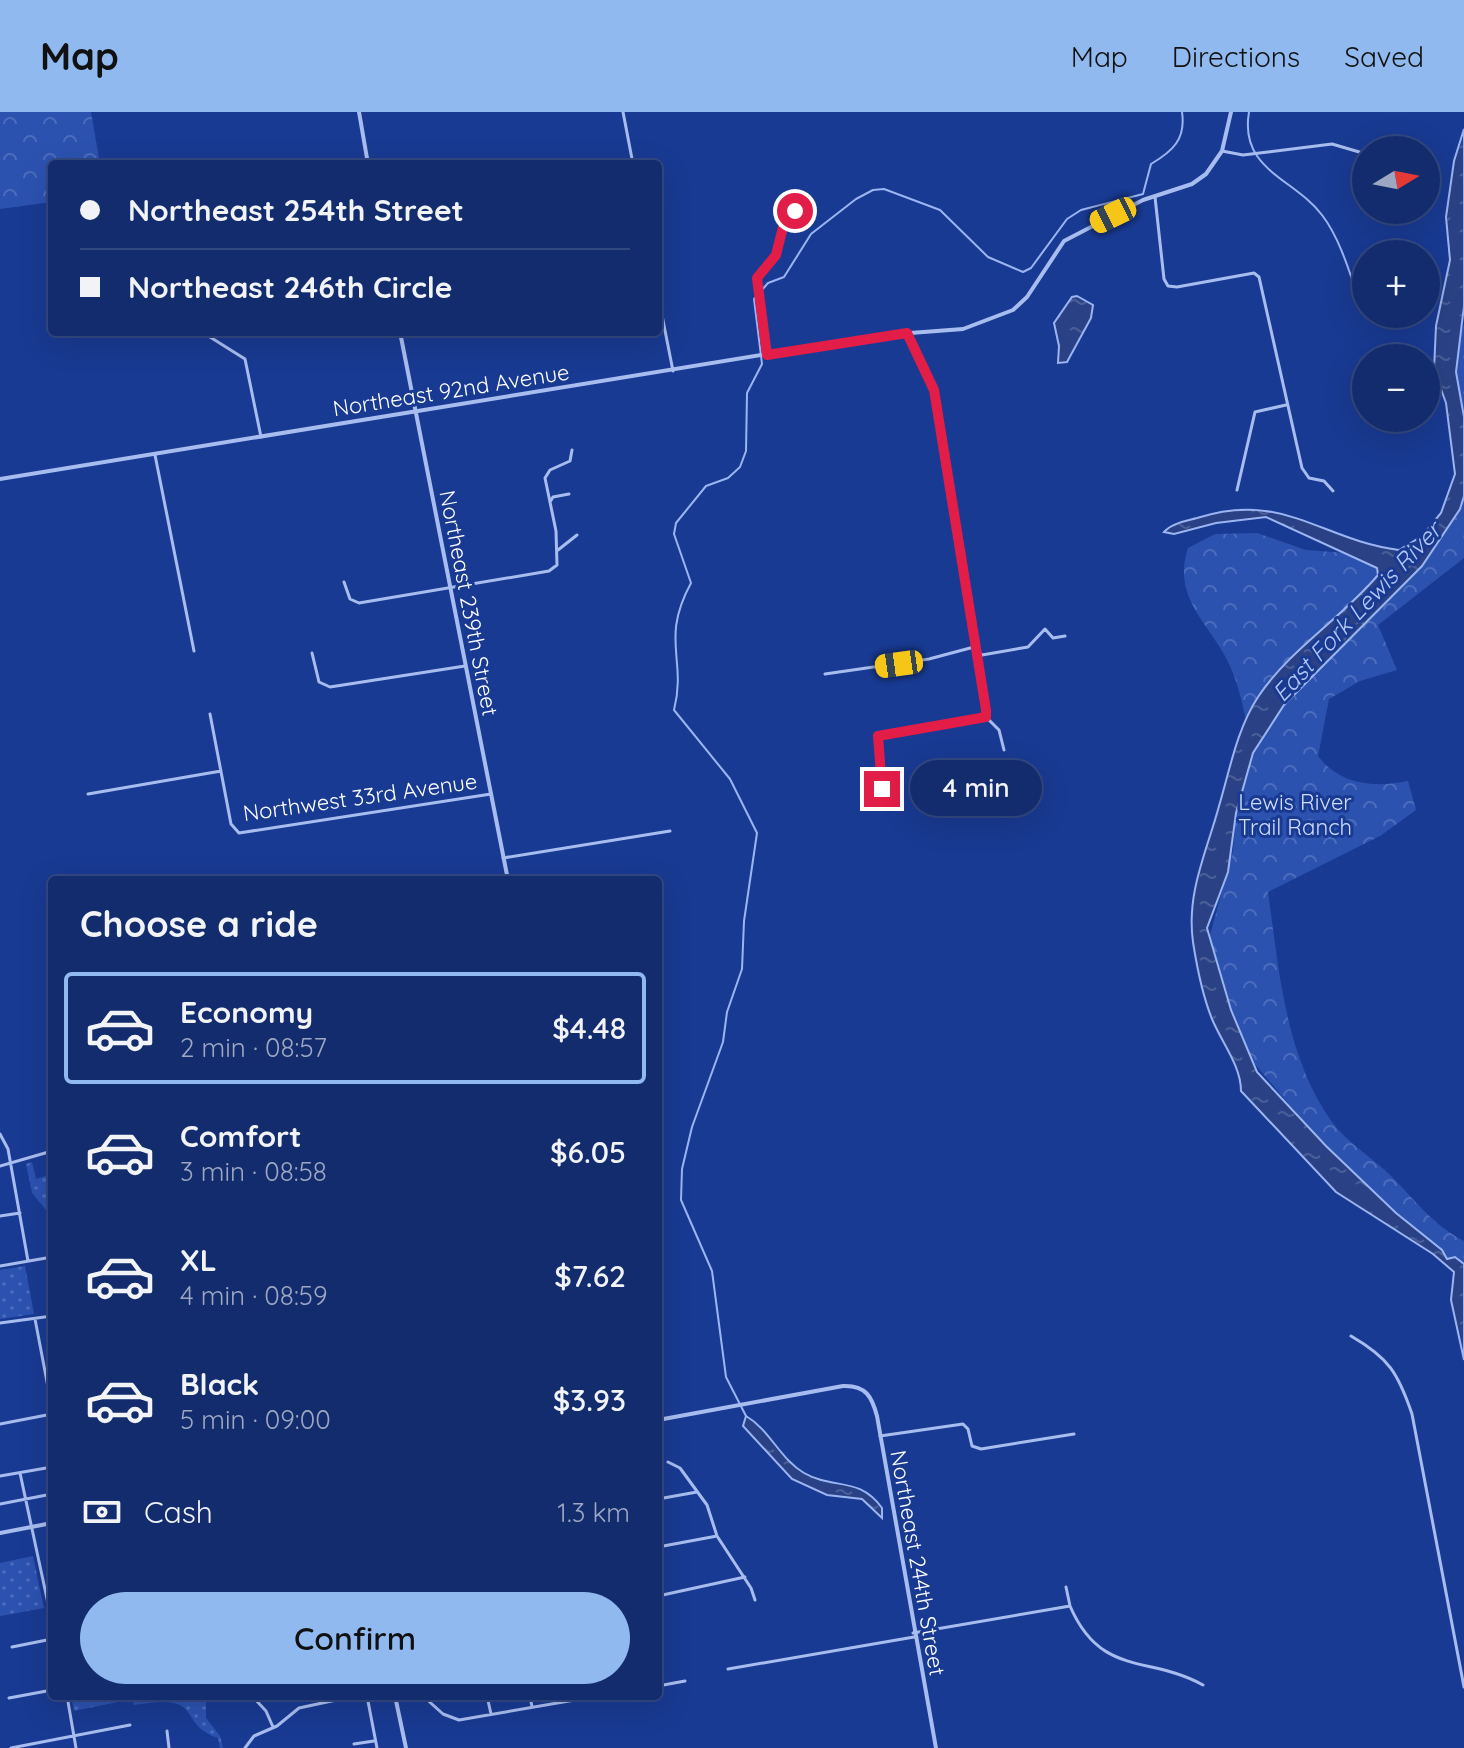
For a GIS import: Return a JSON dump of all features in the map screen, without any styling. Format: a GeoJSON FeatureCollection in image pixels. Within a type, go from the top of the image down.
{"type":"FeatureCollection","features":[{"type":"Feature","properties":{"kind":"street"},"geometry":{"type":"LineString","coordinates":[[359,112],[367,160]]}},
{"type":"Feature","properties":{"kind":"street"},"geometry":{"type":"LineString","coordinates":[[623,112],[632,160]]}},
{"type":"Feature","properties":{"kind":"street"},"geometry":{"type":"LineString","coordinates":[[1231,112],[1222,151],[1243,155],[1264,150],[1306,150],[1332,144],[1352,150]]}},
{"type":"Feature","properties":{"kind":"street","name":"Northeast 92nd Avenue"},"geometry":{"type":"LineString","coordinates":[[0,479],[907,333],[963,329],[1003,315],[1027,297],[1064,241],[1155,197],[1197,182],[1222,151]]}},
{"type":"Feature","properties":{"kind":"street"},"geometry":{"type":"LineString","coordinates":[[1155,197],[1164,279],[1168,286],[1254,273],[1262,283],[1304,473],[1324,481],[1333,491]]}},
{"type":"Feature","properties":{"kind":"street"},"geometry":{"type":"LineString","coordinates":[[767,355],[757,278],[776,255],[783,227],[795,211]]}},
{"type":"Feature","properties":{"kind":"street"},"geometry":{"type":"LineString","coordinates":[[662,315],[673,371]]}},
{"type":"Feature","properties":{"kind":"street"},"geometry":{"type":"LineString","coordinates":[[907,333],[934,390],[986,717],[997,726],[1004,750]]}},
{"type":"Feature","properties":{"kind":"street"},"geometry":{"type":"LineString","coordinates":[[208,336],[245,359],[261,437]]}},
{"type":"Feature","properties":{"kind":"street","name":"Northeast 239th Street"},"geometry":{"type":"LineString","coordinates":[[401,336],[507,876]]}},
{"type":"Feature","properties":{"kind":"street"},"geometry":{"type":"LineString","coordinates":[[1237,490],[1255,412],[1287,405]]}},
{"type":"Feature","properties":{"kind":"street"},"geometry":{"type":"LineString","coordinates":[[344,582],[350,599],[359,603],[549,571],[557,565],[558,550],[547,474],[570,461],[572,450]]}},
{"type":"Feature","properties":{"kind":"street"},"geometry":{"type":"LineString","coordinates":[[155,454],[194,651]]}},
{"type":"Feature","properties":{"kind":"street"},"geometry":{"type":"LineString","coordinates":[[550,502],[553,497],[569,494]]}},
{"type":"Feature","properties":{"kind":"street"},"geometry":{"type":"LineString","coordinates":[[558,550],[577,535]]}},
{"type":"Feature","properties":{"kind":"street"},"geometry":{"type":"LineString","coordinates":[[974,647],[982,655],[1028,647],[1045,629],[1053,638],[1065,636]]}},
{"type":"Feature","properties":{"kind":"street"},"geometry":{"type":"LineString","coordinates":[[825,674],[929,659],[974,647]]}},
{"type":"Feature","properties":{"kind":"street"},"geometry":{"type":"LineString","coordinates":[[312,653],[319,682],[330,687],[465,666]]}},
{"type":"Feature","properties":{"kind":"street"},"geometry":{"type":"LineString","coordinates":[[88,794],[221,771],[210,714]]}},
{"type":"Feature","properties":{"kind":"street"},"geometry":{"type":"LineString","coordinates":[[882,789],[878,736],[986,717]]}},
{"type":"Feature","properties":{"kind":"street","name":"Northwest 33rd Avenue"},"geometry":{"type":"LineString","coordinates":[[221,771],[235,831],[244,833],[491,794]]}},
{"type":"Feature","properties":{"kind":"street"},"geometry":{"type":"LineString","coordinates":[[503,858],[670,831]]}},
{"type":"Feature","properties":{"kind":"street"},"geometry":{"type":"LineString","coordinates":[[0,1134],[11,1164],[28,1261]]}},
{"type":"Feature","properties":{"kind":"street"},"geometry":{"type":"LineString","coordinates":[[0,1166],[48,1152]]}},
{"type":"Feature","properties":{"kind":"street"},"geometry":{"type":"LineString","coordinates":[[0,1216],[20,1213]]}},
{"type":"Feature","properties":{"kind":"street"},"geometry":{"type":"LineString","coordinates":[[0,1266],[48,1258]]}},
{"type":"Feature","properties":{"kind":"street"},"geometry":{"type":"LineString","coordinates":[[0,1323],[48,1317]]}},
{"type":"Feature","properties":{"kind":"street"},"geometry":{"type":"LineString","coordinates":[[35,1319],[48,1387]]}},
{"type":"Feature","properties":{"kind":"street"},"geometry":{"type":"LineString","coordinates":[[1351,1336],[1386,1359],[1396,1373],[1412,1414],[1464,1687]]}},
{"type":"Feature","properties":{"kind":"street","name":"Northeast 244th Street"},"geometry":{"type":"LineString","coordinates":[[662,1419],[843,1386],[861,1388],[872,1398],[936,1748]]}},
{"type":"Feature","properties":{"kind":"street"},"geometry":{"type":"LineString","coordinates":[[0,1424],[48,1415]]}},
{"type":"Feature","properties":{"kind":"street"},"geometry":{"type":"LineString","coordinates":[[880,1436],[961,1423],[967,1427],[972,1446],[981,1449],[1074,1434]]}},
{"type":"Feature","properties":{"kind":"street"},"geometry":{"type":"LineString","coordinates":[[668,1462],[680,1468],[709,1508],[717,1536],[745,1577],[755,1600]]}},
{"type":"Feature","properties":{"kind":"street"},"geometry":{"type":"LineString","coordinates":[[0,1476],[48,1468]]}},
{"type":"Feature","properties":{"kind":"street"},"geometry":{"type":"LineString","coordinates":[[20,1473],[48,1603]]}},
{"type":"Feature","properties":{"kind":"street"},"geometry":{"type":"LineString","coordinates":[[662,1498],[697,1492]]}},
{"type":"Feature","properties":{"kind":"street"},"geometry":{"type":"LineString","coordinates":[[0,1504],[48,1495]]}},
{"type":"Feature","properties":{"kind":"street"},"geometry":{"type":"LineString","coordinates":[[0,1533],[48,1524]]}},
{"type":"Feature","properties":{"kind":"street"},"geometry":{"type":"LineString","coordinates":[[662,1546],[717,1536]]}},
{"type":"Feature","properties":{"kind":"street"},"geometry":{"type":"LineString","coordinates":[[662,1595],[745,1577]]}},
{"type":"Feature","properties":{"kind":"street"},"geometry":{"type":"LineString","coordinates":[[44,1584],[48,1583]]}},
{"type":"Feature","properties":{"kind":"street"},"geometry":{"type":"LineString","coordinates":[[1066,1587],[1070,1606],[1087,1633],[1114,1656],[1137,1666],[1183,1675],[1203,1685]]}},
{"type":"Feature","properties":{"kind":"street"},"geometry":{"type":"LineString","coordinates":[[728,1669],[1070,1606]]}},
{"type":"Feature","properties":{"kind":"street"},"geometry":{"type":"LineString","coordinates":[[12,1647],[48,1640]]}},
{"type":"Feature","properties":{"kind":"street"},"geometry":{"type":"LineString","coordinates":[[662,1686],[685,1681]]}},
{"type":"Feature","properties":{"kind":"street"},"geometry":{"type":"LineString","coordinates":[[9,1698],[48,1691]]}},
{"type":"Feature","properties":{"kind":"street"},"geometry":{"type":"LineString","coordinates":[[68,1700],[76,1748]]}},
{"type":"Feature","properties":{"kind":"street"},"geometry":{"type":"LineString","coordinates":[[256,1700],[266,1711],[273,1727]]}},
{"type":"Feature","properties":{"kind":"street"},"geometry":{"type":"LineString","coordinates":[[245,1748],[254,1736],[273,1727],[295,1710],[332,1700]]}},
{"type":"Feature","properties":{"kind":"street"},"geometry":{"type":"LineString","coordinates":[[368,1700],[377,1748]]}},
{"type":"Feature","properties":{"kind":"street"},"geometry":{"type":"LineString","coordinates":[[396,1700],[406,1748]]}},
{"type":"Feature","properties":{"kind":"street"},"geometry":{"type":"LineString","coordinates":[[428,1700],[449,1718],[466,1719],[574,1700]]}},
{"type":"Feature","properties":{"kind":"street"},"geometry":{"type":"LineString","coordinates":[[488,1700],[491,1714]]}},
{"type":"Feature","properties":{"kind":"street"},"geometry":{"type":"LineString","coordinates":[[531,1700],[532,1707]]}},
{"type":"Feature","properties":{"kind":"street"},"geometry":{"type":"LineString","coordinates":[[11,1748],[130,1725]]}},
{"type":"Feature","properties":{"kind":"street"},"geometry":{"type":"LineString","coordinates":[[167,1731],[169,1748]]}},
{"type":"Feature","properties":{"kind":"street"},"geometry":{"type":"LineString","coordinates":[[354,1744],[376,1741]]}},
{"type":"Feature","properties":{"kind":"green space"},"geometry":{"type":"Polygon","coordinates":[[[0,112],[91,112],[99,160],[48,160],[48,203],[0,209],[0,112]]]}},
{"type":"Feature","properties":{"kind":"green space"},"geometry":{"type":"Polygon","coordinates":[[[1464,325],[1464,448],[1451,368],[1457,338],[1464,325]]]}},
{"type":"Feature","properties":{"kind":"green space","name":"Lewis River Trail Ranch"},"geometry":{"type":"Polygon","coordinates":[[[1464,458],[1464,558],[1378,625],[1397,670],[1360,681],[1329,699],[1318,756],[1337,773],[1359,782],[1383,784],[1408,781],[1416,810],[1380,836],[1268,892],[1286,1012],[1316,1097],[1345,1137],[1391,1176],[1434,1220],[1464,1241],[1464,1279],[1461,1262],[1447,1258],[1327,1149],[1249,1057],[1224,997],[1209,939],[1233,851],[1236,813],[1253,753],[1284,705],[1422,566],[1464,458]]]}},
{"type":"Feature","properties":{"kind":"green space"},"geometry":{"type":"Polygon","coordinates":[[[1257,533],[1306,550],[1346,553],[1375,566],[1379,575],[1273,679],[1246,720],[1230,666],[1189,597],[1184,566],[1188,548],[1215,534],[1257,533]]]}},
{"type":"Feature","properties":{"kind":"green space"},"geometry":{"type":"Polygon","coordinates":[[[32,1162],[36,1179],[48,1175],[48,1212],[32,1193],[26,1164],[32,1162]]]}},
{"type":"Feature","properties":{"kind":"green space"},"geometry":{"type":"Polygon","coordinates":[[[25,1266],[34,1314],[0,1319],[0,1270],[25,1266]]]}},
{"type":"Feature","properties":{"kind":"green space"},"geometry":{"type":"Polygon","coordinates":[[[33,1556],[44,1608],[0,1616],[0,1563],[33,1556]]]}},
{"type":"Feature","properties":{"kind":"green space"},"geometry":{"type":"Polygon","coordinates":[[[72,1700],[127,1700],[74,1711],[72,1700]]]}},
{"type":"Feature","properties":{"kind":"green space"},"geometry":{"type":"Polygon","coordinates":[[[132,1700],[206,1700],[206,1718],[220,1736],[223,1748],[220,1748],[218,1738],[205,1732],[181,1706],[157,1702],[134,1705],[132,1700]]]}},
{"type":"Feature","properties":{"kind":"water","name":"East Fork Lewis River"},"geometry":{"type":"Polygon","coordinates":[[[1464,129],[1464,306],[1456,372],[1464,417],[1464,496],[1460,509],[1422,566],[1284,705],[1253,753],[1236,813],[1228,872],[1207,928],[1231,1010],[1257,1072],[1326,1146],[1396,1213],[1442,1250],[1447,1259],[1455,1257],[1464,1264],[1464,1360],[1451,1300],[1454,1272],[1433,1254],[1336,1192],[1241,1091],[1234,1064],[1205,1000],[1193,942],[1192,906],[1199,872],[1235,750],[1251,709],[1285,664],[1364,591],[1378,575],[1377,568],[1266,517],[1216,523],[1174,534],[1164,532],[1175,524],[1197,518],[1227,511],[1254,510],[1278,513],[1371,545],[1399,550],[1422,536],[1441,513],[1455,474],[1446,403],[1440,386],[1440,344],[1435,344],[1450,260],[1446,217],[1454,161],[1464,129]]]}},
{"type":"Feature","properties":{"kind":"water"},"geometry":{"type":"Polygon","coordinates":[[[1077,296],[1093,305],[1091,318],[1067,362],[1058,363],[1059,346],[1054,323],[1072,297],[1077,296]]]}},
{"type":"Feature","properties":{"kind":"water"},"geometry":{"type":"Polygon","coordinates":[[[746,1416],[804,1473],[864,1491],[882,1508],[882,1518],[862,1499],[827,1495],[792,1479],[743,1426],[746,1416]]]}},
{"type":"Feature","properties":{"kind":"waterway"},"geometry":{"type":"LineString","coordinates":[[746,1416],[726,1377],[712,1271],[681,1200],[682,1169],[692,1127],[723,1042],[727,1012],[742,969],[744,921],[757,833],[730,779],[674,710],[678,677],[677,620],[691,583],[674,534],[676,523],[706,486],[728,478],[740,467],[746,451],[747,393],[762,364],[754,299],[768,283],[784,277],[811,234],[856,199],[873,190],[884,189],[940,210],[988,257],[1023,272],[1031,268],[1067,219],[1081,210],[1143,194],[1151,164],[1172,149],[1180,137],[1182,112]]}},
{"type":"Feature","properties":{"kind":"waterway"},"geometry":{"type":"LineString","coordinates":[[1249,112],[1248,132],[1252,147],[1271,171],[1322,215],[1335,237],[1352,280]]}},
{"type":"Feature","properties":{"kind":"route"},"geometry":{"type":"LineString","coordinates":[[795,211],[783,227],[782,240],[771,264],[757,278],[767,355],[907,333],[934,390],[986,710],[986,717],[883,732],[876,739],[882,789]]}}]}
